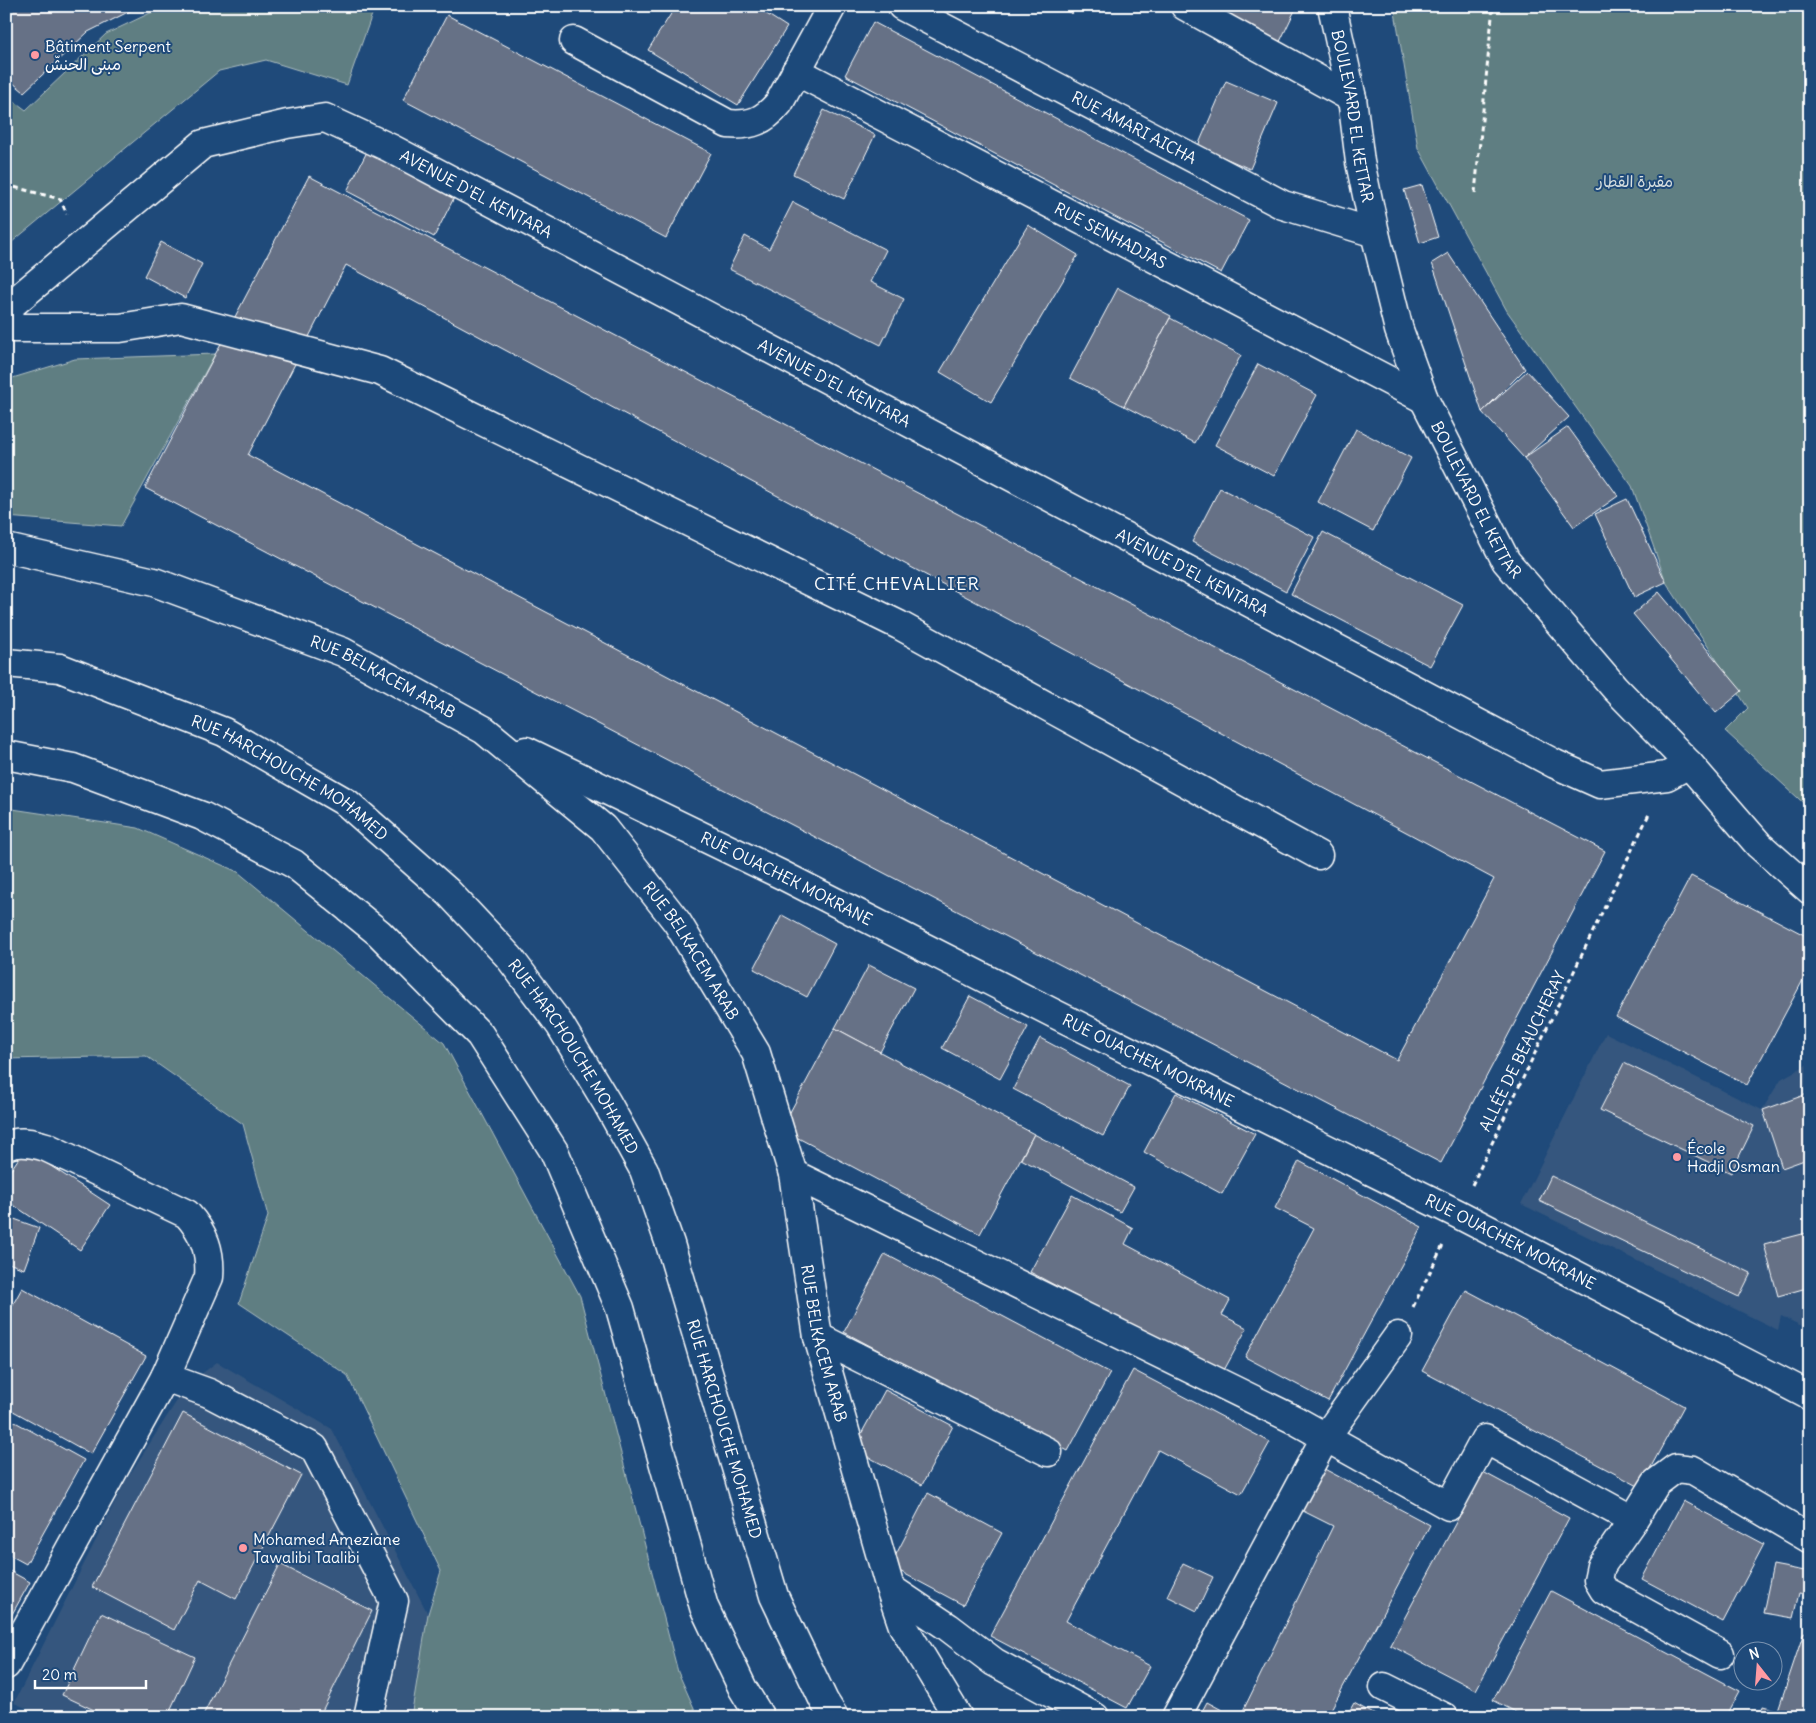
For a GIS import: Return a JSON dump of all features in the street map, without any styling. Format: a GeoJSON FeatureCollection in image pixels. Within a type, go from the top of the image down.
{"type":"FeatureCollection","features":[{"type":"Feature","properties":{"kind":"street"},"geometry":{"type":"LineString","coordinates":[[574,41],[728,124],[742,125],[756,121],[769,114],[779,103],[832,6]]}},
{"type":"Feature","properties":{"kind":"street","name":"RUE AMARI AICHA"},"geometry":{"type":"LineString","coordinates":[[902,6],[1283,205],[1375,233]]}},
{"type":"Feature","properties":{"kind":"street"},"geometry":{"type":"LineString","coordinates":[[1185,6],[1352,98]]}},
{"type":"Feature","properties":{"kind":"street","name":"BOULEVARD EL KETTAR"},"geometry":{"type":"LineString","coordinates":[[1332,6],[1352,98],[1360,162],[1399,330],[1424,399],[1506,561],[1615,688],[1678,770],[1810,890]]}},
{"type":"Feature","properties":{"kind":"street","name":"RUE SENHADJAS"},"geometry":{"type":"LineString","coordinates":[[796,72],[1424,399]]}},
{"type":"Feature","properties":{"kind":"street","name":"AVENUE D'EL KENTARA"},"geometry":{"type":"LineString","coordinates":[[6,309],[203,144],[288,124],[325,118],[398,153],[1555,764],[1600,784],[1678,770]]}},
{"type":"Feature","properties":{"kind":"street"},"geometry":{"type":"LineString","coordinates":[[6,328],[120,328],[181,318],[380,371],[899,625],[1318,855]]}},
{"type":"Feature","properties":{"kind":"street","name":"RUE BELKACEM ARAB"},"geometry":{"type":"LineString","coordinates":[[6,548],[154,582],[343,652],[484,730],[603,828],[677,922],[756,1053],[794,1174],[818,1337],[890,1588],[903,1626],[958,1717]]}},
{"type":"Feature","properties":{"kind":"street","name":"RUE HARCHOUCHE MOHAMED"},"geometry":{"type":"LineString","coordinates":[[6,662],[60,668],[224,732],[347,803],[448,892],[509,957],[560,1025],[607,1103],[644,1170],[670,1244],[774,1596],[824,1701],[834,1717]]}},
{"type":"Feature","properties":{"kind":"street","name":"RUE OUACHEK MOKRANE"},"geometry":{"type":"LineString","coordinates":[[484,730],[782,875],[1055,1014],[1458,1214],[1810,1396]]}},
{"type":"Feature","properties":{"kind":"street"},"geometry":{"type":"LineString","coordinates":[[6,755],[73,768],[202,816],[294,864],[379,933],[480,1035],[554,1151],[620,1308],[704,1607],[743,1689],[760,1717]]}},
{"type":"Feature","properties":{"kind":"street"},"geometry":{"type":"LineString","coordinates":[[6,1146],[22,1142],[46,1147],[187,1214],[204,1236],[210,1263],[209,1277],[165,1377],[6,1666]]}},
{"type":"Feature","properties":{"kind":"street"},"geometry":{"type":"LineString","coordinates":[[794,1174],[1294,1420],[1449,1506],[1485,1439],[1633,1520]]}},
{"type":"Feature","properties":{"kind":"street"},"geometry":{"type":"LineString","coordinates":[[1176,1717],[1325,1438],[1398,1336]]}},
{"type":"Feature","properties":{"kind":"street"},"geometry":{"type":"LineString","coordinates":[[818,1337],[1048,1452]]}},
{"type":"Feature","properties":{"kind":"street"},"geometry":{"type":"LineString","coordinates":[[165,1377],[209,1393],[314,1448],[394,1601],[368,1717]]}},
{"type":"Feature","properties":{"kind":"street"},"geometry":{"type":"LineString","coordinates":[[1720,1654],[1604,1590],[1598,1580],[1601,1566],[1633,1520],[1656,1482],[1676,1468],[1693,1470],[1810,1539]]}},
{"type":"Feature","properties":{"kind":"street"},"geometry":{"type":"LineString","coordinates":[[890,1588],[948,1627],[994,1662],[1096,1717]]}},
{"type":"Feature","properties":{"kind":"street"},"geometry":{"type":"LineString","coordinates":[[1384,1687],[1444,1717]]}},
{"type":"Feature","properties":{"kind":"path"},"geometry":{"type":"LineString","coordinates":[[1475,193],[1493,6]]}},
{"type":"Feature","properties":{"kind":"path"},"geometry":{"type":"LineString","coordinates":[[6,85],[11,89],[6,96]]}},
{"type":"Feature","properties":{"kind":"path"},"geometry":{"type":"LineString","coordinates":[[6,184],[60,199],[81,246]]}},
{"type":"Feature","properties":{"kind":"path","name":"ALLÉE DE BEAUCHERAY"},"geometry":{"type":"LineString","coordinates":[[1398,1336],[1678,770]]}},
{"type":"Feature","properties":{"kind":"shaded area","name":"École Hadji Osman"},"geometry":{"type":"Polygon","coordinates":[[[1606,1033],[1762,1110],[1781,1079],[1810,1063],[1810,1330],[1781,1316],[1778,1330],[1521,1204],[1606,1033]]]}},
{"type":"Feature","properties":{"kind":"shaded area","name":"Mohamed Ameziane Tawalibi Taalibi"},"geometry":{"type":"Polygon","coordinates":[[[217,1362],[332,1429],[428,1614],[411,1717],[48,1717],[14,1703],[125,1482],[187,1385],[217,1362]]]}},
{"type":"Feature","properties":{"kind":"green space"},"geometry":{"type":"Polygon","coordinates":[[[165,6],[375,6],[347,85],[266,60],[219,71],[6,247],[6,95],[26,110],[106,34],[165,6]]]}},
{"type":"Feature","properties":{"kind":"green space","name":"مقبرة القطار"},"geometry":{"type":"Polygon","coordinates":[[[1394,6],[1810,6],[1810,809],[1725,731],[1748,708],[1666,582],[1632,486],[1507,311],[1418,148],[1394,6]]]}},
{"type":"Feature","properties":{"kind":"green space"},"geometry":{"type":"Polygon","coordinates":[[[215,354],[121,526],[6,517],[6,380],[75,359],[215,354]]]}},
{"type":"Feature","properties":{"kind":"green space"},"geometry":{"type":"Polygon","coordinates":[[[6,808],[138,828],[238,872],[444,1043],[580,1296],[678,1672],[698,1717],[411,1717],[428,1614],[441,1571],[347,1375],[239,1303],[268,1216],[243,1124],[146,1056],[6,1059],[6,808]]]}},
{"type":"Feature","properties":{"kind":"building","name":"Bâtiment Serpent مبنى الحنشّ"},"geometry":{"type":"Polygon","coordinates":[[[11,6],[140,6],[88,32],[24,92],[6,77],[6,11],[11,6]]]}},
{"type":"Feature","properties":{"kind":"building"},"geometry":{"type":"Polygon","coordinates":[[[676,6],[754,6],[787,27],[738,105],[648,50],[676,6]]]}},
{"type":"Feature","properties":{"kind":"building"},"geometry":{"type":"Polygon","coordinates":[[[1058,6],[1076,6],[1072,14],[1058,6]]]}},
{"type":"Feature","properties":{"kind":"building"},"geometry":{"type":"Polygon","coordinates":[[[1206,6],[1297,6],[1275,52],[1206,6]]]}},
{"type":"Feature","properties":{"kind":"building"},"geometry":{"type":"Polygon","coordinates":[[[447,15],[711,153],[666,238],[403,100],[447,15]]]}},
{"type":"Feature","properties":{"kind":"building"},"geometry":{"type":"Polygon","coordinates":[[[873,22],[1249,220],[1221,273],[845,75],[873,22]]]}},
{"type":"Feature","properties":{"kind":"building"},"geometry":{"type":"Polygon","coordinates":[[[1226,81],[1278,103],[1250,169],[1198,146],[1226,81]]]}},
{"type":"Feature","properties":{"kind":"building"},"geometry":{"type":"Polygon","coordinates":[[[824,110],[875,135],[844,199],[793,174],[824,110]]]}},
{"type":"Feature","properties":{"kind":"building"},"geometry":{"type":"Polygon","coordinates":[[[371,144],[458,190],[434,237],[347,191],[371,144]]]}},
{"type":"Feature","properties":{"kind":"building"},"geometry":{"type":"Polygon","coordinates":[[[309,176],[1605,851],[1441,1163],[145,488],[309,176]],[[346,265],[248,455],[1397,1060],[1494,879],[346,265]]]}},
{"type":"Feature","properties":{"kind":"building"},"geometry":{"type":"Polygon","coordinates":[[[1422,185],[1438,237],[1420,243],[1404,190],[1422,185]]]}},
{"type":"Feature","properties":{"kind":"building"},"geometry":{"type":"Polygon","coordinates":[[[793,202],[886,250],[870,282],[904,299],[881,345],[729,269],[745,236],[769,249],[793,202]]]}},
{"type":"Feature","properties":{"kind":"building"},"geometry":{"type":"Polygon","coordinates":[[[1028,225],[1078,255],[991,402],[940,372],[1028,225]]]}},
{"type":"Feature","properties":{"kind":"building"},"geometry":{"type":"Polygon","coordinates":[[[161,242],[202,264],[185,298],[144,276],[161,242]]]}},
{"type":"Feature","properties":{"kind":"building"},"geometry":{"type":"Polygon","coordinates":[[[1448,253],[1525,369],[1482,412],[1432,263],[1448,253]]]}},
{"type":"Feature","properties":{"kind":"building"},"geometry":{"type":"Polygon","coordinates":[[[1118,288],[1171,316],[1124,406],[1070,378],[1118,288]]]}},
{"type":"Feature","properties":{"kind":"building"},"geometry":{"type":"Polygon","coordinates":[[[1170,318],[1241,355],[1195,443],[1124,406],[1170,318]]]}},
{"type":"Feature","properties":{"kind":"building"},"geometry":{"type":"Polygon","coordinates":[[[1258,364],[1317,395],[1274,476],[1215,445],[1258,364]]]}},
{"type":"Feature","properties":{"kind":"building"},"geometry":{"type":"Polygon","coordinates":[[[1527,371],[1569,417],[1524,458],[1482,412],[1527,371]]]}},
{"type":"Feature","properties":{"kind":"building"},"geometry":{"type":"Polygon","coordinates":[[[1568,427],[1618,496],[1574,527],[1524,458],[1568,427]]]}},
{"type":"Feature","properties":{"kind":"building"},"geometry":{"type":"Polygon","coordinates":[[[1356,429],[1411,458],[1373,531],[1318,502],[1356,429]]]}},
{"type":"Feature","properties":{"kind":"building"},"geometry":{"type":"Polygon","coordinates":[[[1220,488],[1314,537],[1286,591],[1192,542],[1220,488]]]}},
{"type":"Feature","properties":{"kind":"building"},"geometry":{"type":"Polygon","coordinates":[[[1627,499],[1666,582],[1634,597],[1595,514],[1627,499]]]}},
{"type":"Feature","properties":{"kind":"building"},"geometry":{"type":"Polygon","coordinates":[[[1323,532],[1463,605],[1430,666],[1291,594],[1323,532]]]}},
{"type":"Feature","properties":{"kind":"building"},"geometry":{"type":"Polygon","coordinates":[[[1659,592],[1742,691],[1716,713],[1633,614],[1659,592]]]}},
{"type":"Feature","properties":{"kind":"building"},"geometry":{"type":"Polygon","coordinates":[[[1691,876],[1810,938],[1810,967],[1747,1085],[1616,1017],[1691,876]]]}},
{"type":"Feature","properties":{"kind":"building"},"geometry":{"type":"Polygon","coordinates":[[[782,915],[835,944],[807,997],[754,969],[782,915]]]}},
{"type":"Feature","properties":{"kind":"building"},"geometry":{"type":"Polygon","coordinates":[[[869,965],[914,988],[880,1052],[835,1028],[869,965]]]}},
{"type":"Feature","properties":{"kind":"building"},"geometry":{"type":"Polygon","coordinates":[[[970,996],[1028,1027],[1000,1079],[942,1048],[970,996]]]}},
{"type":"Feature","properties":{"kind":"building"},"geometry":{"type":"Polygon","coordinates":[[[835,1028],[1034,1134],[980,1234],[781,1129],[835,1028]]]}},
{"type":"Feature","properties":{"kind":"building"},"geometry":{"type":"Polygon","coordinates":[[[1040,1038],[1130,1086],[1103,1136],[1013,1089],[1040,1038]]]}},
{"type":"Feature","properties":{"kind":"building"},"geometry":{"type":"Polygon","coordinates":[[[1624,1063],[1754,1126],[1731,1173],[1600,1110],[1624,1063]]]}},
{"type":"Feature","properties":{"kind":"building"},"geometry":{"type":"Polygon","coordinates":[[[1176,1093],[1255,1134],[1222,1194],[1144,1152],[1176,1093]]]}},
{"type":"Feature","properties":{"kind":"building"},"geometry":{"type":"Polygon","coordinates":[[[1810,1093],[1810,1158],[1782,1168],[1763,1110],[1810,1093]]]}},
{"type":"Feature","properties":{"kind":"building"},"geometry":{"type":"Polygon","coordinates":[[[1034,1134],[1134,1187],[1120,1212],[1021,1159],[1034,1134]]]}},
{"type":"Feature","properties":{"kind":"building"},"geometry":{"type":"Polygon","coordinates":[[[25,1149],[110,1205],[80,1250],[6,1200],[6,1177],[25,1149]]]}},
{"type":"Feature","properties":{"kind":"building"},"geometry":{"type":"Polygon","coordinates":[[[1299,1161],[1422,1227],[1328,1401],[1245,1357],[1314,1228],[1275,1208],[1299,1161]]]}},
{"type":"Feature","properties":{"kind":"building"},"geometry":{"type":"Polygon","coordinates":[[[1551,1176],[1751,1273],[1739,1297],[1539,1201],[1551,1176]]]}},
{"type":"Feature","properties":{"kind":"building"},"geometry":{"type":"Polygon","coordinates":[[[1072,1195],[1133,1228],[1125,1244],[1230,1300],[1222,1315],[1247,1328],[1222,1374],[1030,1272],[1072,1195]]]}},
{"type":"Feature","properties":{"kind":"building"},"geometry":{"type":"Polygon","coordinates":[[[6,1216],[39,1228],[24,1269],[6,1262],[6,1216]]]}},
{"type":"Feature","properties":{"kind":"building"},"geometry":{"type":"Polygon","coordinates":[[[1810,1232],[1810,1287],[1778,1296],[1764,1244],[1810,1232]]]}},
{"type":"Feature","properties":{"kind":"building"},"geometry":{"type":"Polygon","coordinates":[[[885,1254],[1110,1373],[1068,1451],[844,1332],[885,1254]]]}},
{"type":"Feature","properties":{"kind":"building"},"geometry":{"type":"Polygon","coordinates":[[[22,1288],[146,1356],[91,1454],[6,1407],[6,1317],[22,1288]]]}},
{"type":"Feature","properties":{"kind":"building"},"geometry":{"type":"Polygon","coordinates":[[[1466,1290],[1684,1406],[1640,1487],[1422,1371],[1466,1290]]]}},
{"type":"Feature","properties":{"kind":"building"},"geometry":{"type":"Polygon","coordinates":[[[1133,1370],[1270,1442],[1241,1494],[1158,1450],[1066,1621],[1150,1666],[1127,1708],[990,1636],[1133,1370]]]}},
{"type":"Feature","properties":{"kind":"building"},"geometry":{"type":"Polygon","coordinates":[[[885,1390],[953,1426],[922,1485],[853,1449],[885,1390]]]}},
{"type":"Feature","properties":{"kind":"building"},"geometry":{"type":"Polygon","coordinates":[[[183,1413],[301,1475],[236,1599],[200,1580],[174,1630],[92,1587],[183,1413]]]}},
{"type":"Feature","properties":{"kind":"building"},"geometry":{"type":"Polygon","coordinates":[[[6,1417],[84,1460],[26,1564],[6,1553],[6,1417]]]}},
{"type":"Feature","properties":{"kind":"building"},"geometry":{"type":"Polygon","coordinates":[[[1315,1464],[1430,1525],[1327,1717],[1240,1717],[1333,1526],[1293,1506],[1315,1464]]]}},
{"type":"Feature","properties":{"kind":"building"},"geometry":{"type":"Polygon","coordinates":[[[1483,1472],[1569,1518],[1476,1690],[1390,1645],[1483,1472]]]}},
{"type":"Feature","properties":{"kind":"building"},"geometry":{"type":"Polygon","coordinates":[[[928,1493],[1002,1533],[963,1605],[890,1566],[928,1493]]]}},
{"type":"Feature","properties":{"kind":"building"},"geometry":{"type":"Polygon","coordinates":[[[1683,1501],[1764,1544],[1723,1622],[1642,1579],[1683,1501]]]}},
{"type":"Feature","properties":{"kind":"building"},"geometry":{"type":"Polygon","coordinates":[[[1183,1563],[1213,1577],[1197,1611],[1167,1596],[1183,1563]]]}},
{"type":"Feature","properties":{"kind":"building"},"geometry":{"type":"Polygon","coordinates":[[[280,1564],[372,1611],[319,1717],[202,1717],[280,1564]]]}},
{"type":"Feature","properties":{"kind":"building"},"geometry":{"type":"Polygon","coordinates":[[[1773,1565],[1810,1572],[1810,1595],[1799,1593],[1793,1618],[1763,1613],[1773,1565]]]}},
{"type":"Feature","properties":{"kind":"building"},"geometry":{"type":"Polygon","coordinates":[[[6,1569],[30,1582],[6,1625],[6,1569]]]}},
{"type":"Feature","properties":{"kind":"building"},"geometry":{"type":"Polygon","coordinates":[[[1551,1591],[1734,1688],[1734,1690],[1740,1691],[1726,1717],[1525,1717],[1493,1700],[1551,1591]]]}},
{"type":"Feature","properties":{"kind":"building"},"geometry":{"type":"Polygon","coordinates":[[[101,1613],[195,1657],[167,1717],[109,1717],[62,1695],[101,1613]]]}},
{"type":"Feature","properties":{"kind":"building"},"geometry":{"type":"Polygon","coordinates":[[[1804,1632],[1810,1634],[1810,1717],[1760,1717],[1763,1706],[1778,1710],[1804,1632]]]}},
{"type":"Feature","properties":{"kind":"building"},"geometry":{"type":"Polygon","coordinates":[[[1207,1702],[1235,1717],[1199,1717],[1207,1702]]]}},
{"type":"Feature","properties":{"kind":"building"},"geometry":{"type":"Polygon","coordinates":[[[1354,1703],[1379,1717],[1346,1717],[1354,1703]]]}},
{"type":"Feature","properties":{"kind":"place","name":"Bâtiment Serpent مبنى الحنشّ"},"geometry":{"type":"Point","coordinates":[35,55]}},
{"type":"Feature","properties":{"kind":"place","name":"École Hadji Osman"},"geometry":{"type":"Point","coordinates":[1677,1157]}},
{"type":"Feature","properties":{"kind":"place","name":"Mohamed Ameziane Tawalibi Taalibi"},"geometry":{"type":"Point","coordinates":[243,1548]}},
{"type":"Feature","properties":{"kind":"district","name":"CITÉ CHEVALLIER"},"geometry":{"type":"Point","coordinates":[897,584]}}]}
